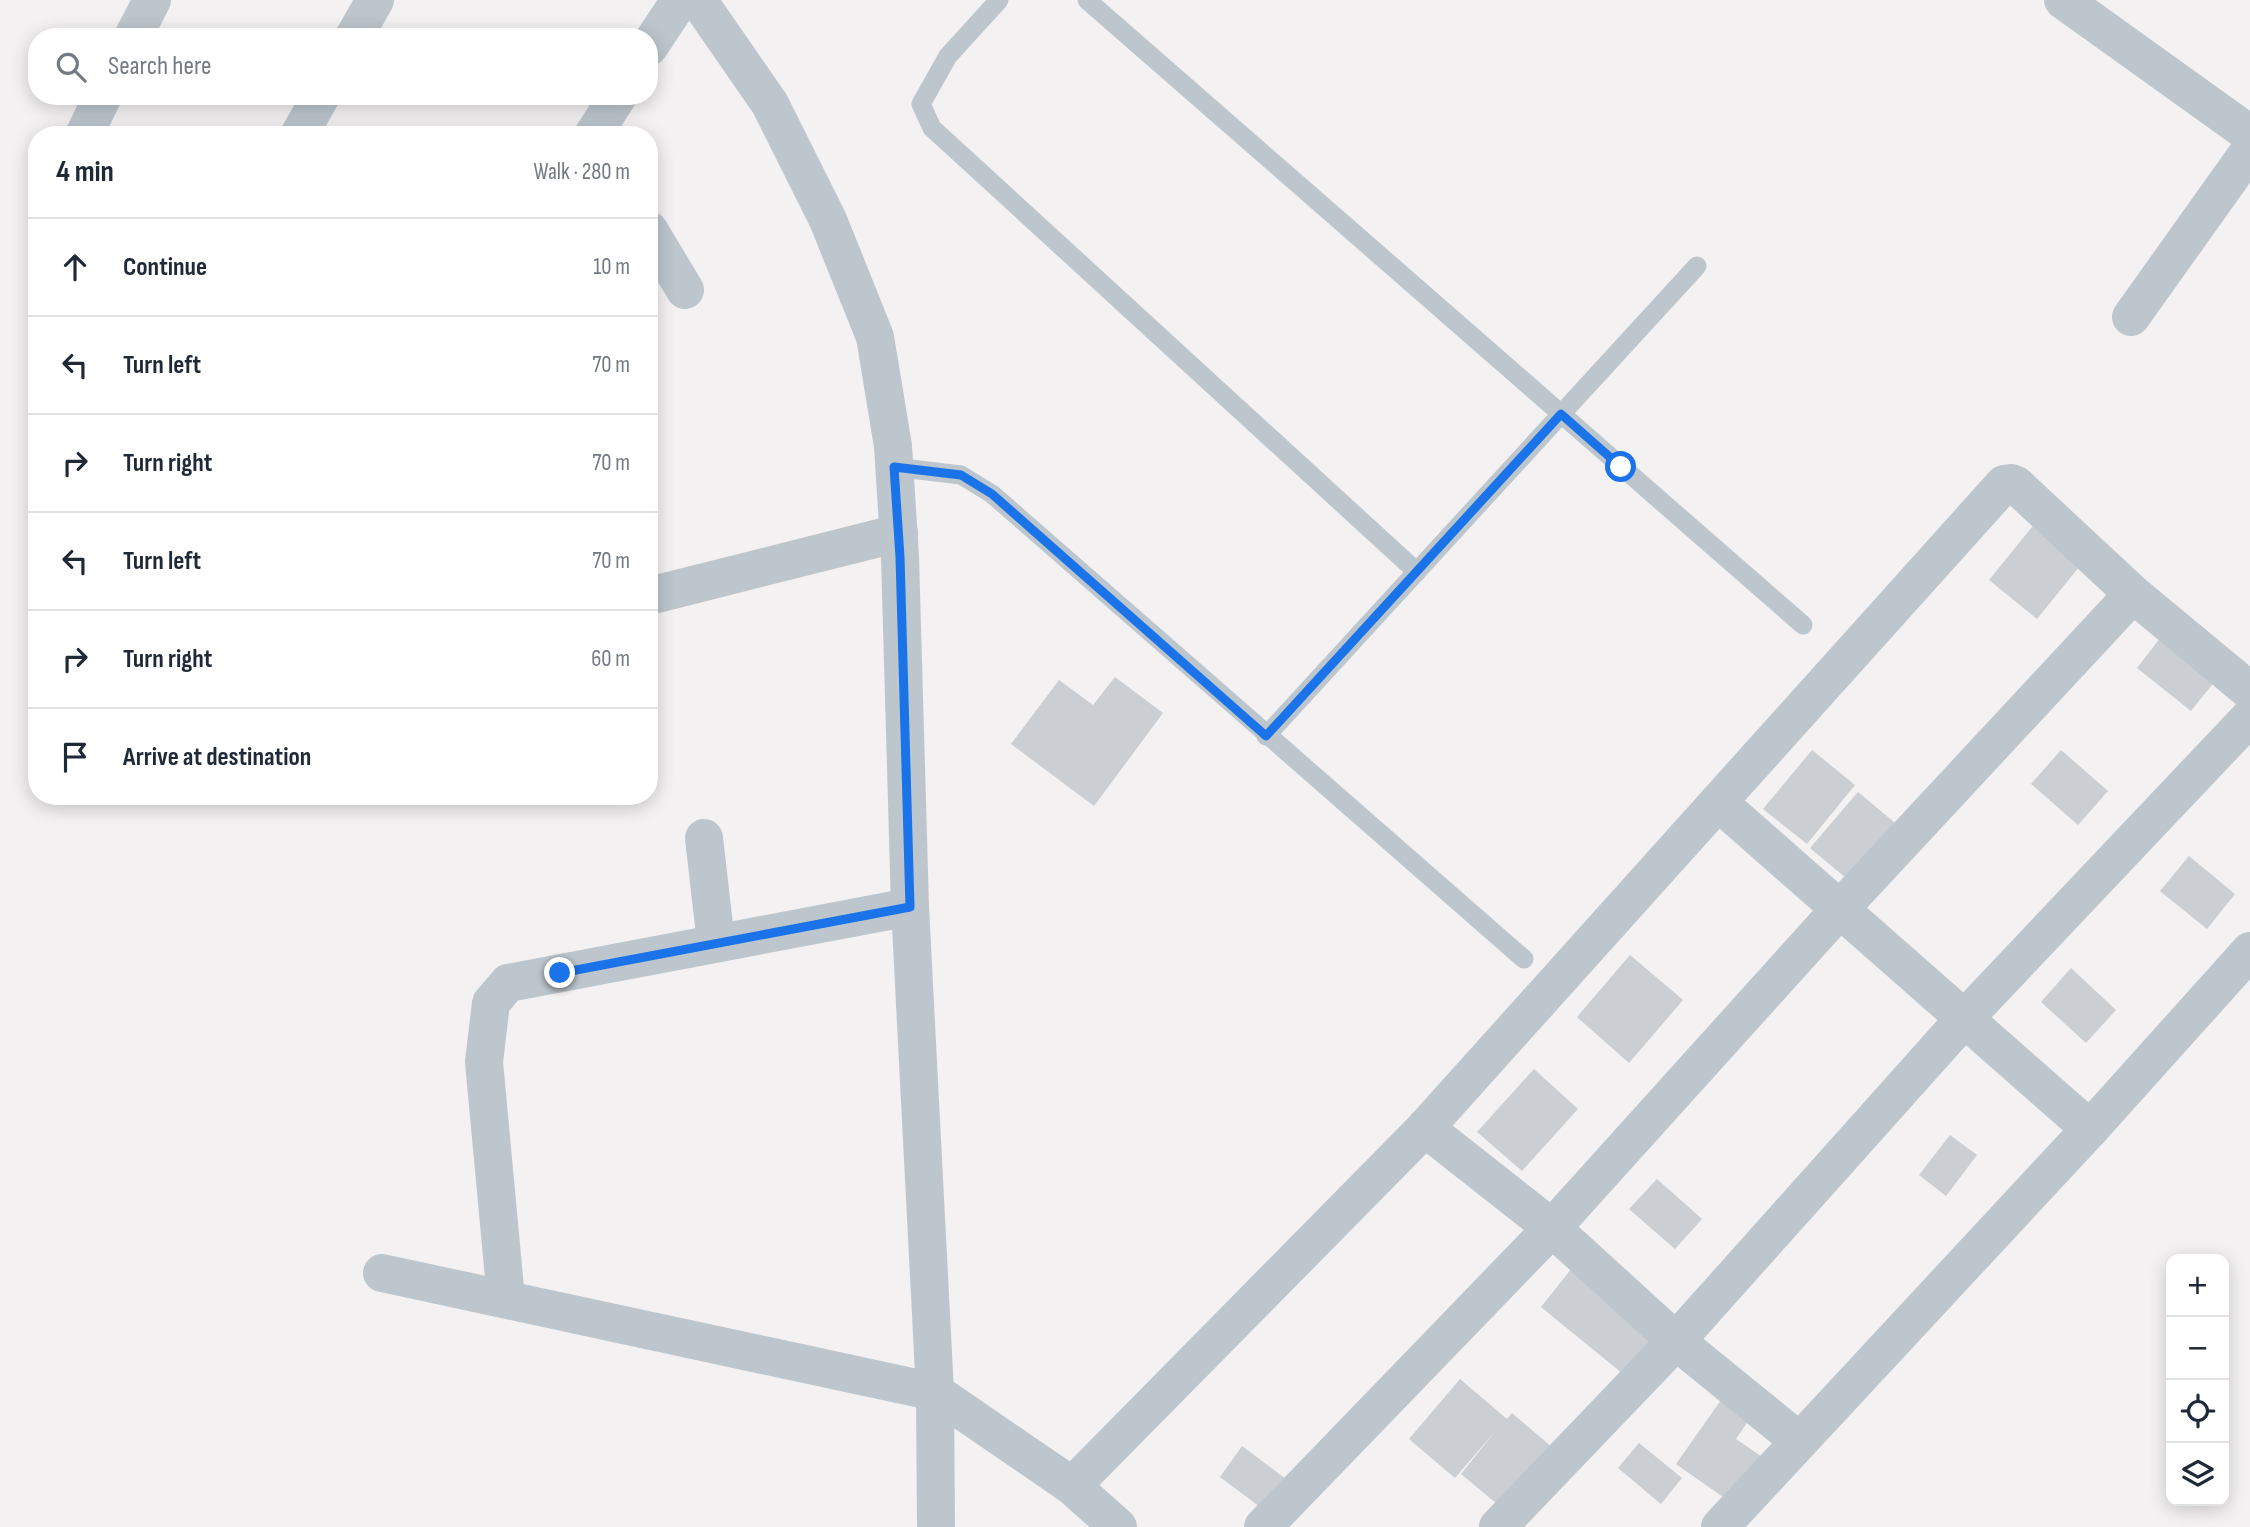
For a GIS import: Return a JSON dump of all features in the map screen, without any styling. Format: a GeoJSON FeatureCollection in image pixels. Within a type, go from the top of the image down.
{"type":"FeatureCollection","features":[{"type":"Feature","properties":{"kind":"street"},"geometry":{"type":"LineString","coordinates":[[138,28],[152,0]]}},
{"type":"Feature","properties":{"kind":"street"},"geometry":{"type":"LineString","coordinates":[[359,28],[375,0]]}},
{"type":"Feature","properties":{"kind":"street"},"geometry":{"type":"LineString","coordinates":[[658,33],[680,0]]}},
{"type":"Feature","properties":{"kind":"street"},"geometry":{"type":"LineString","coordinates":[[698,0],[770,104],[828,220],[875,337],[893,446],[899,533],[910,907],[935,1392],[936,1527]]}},
{"type":"Feature","properties":{"kind":"street"},"geometry":{"type":"LineString","coordinates":[[2063,0],[2250,134]]}},
{"type":"Feature","properties":{"kind":"street"},"geometry":{"type":"LineString","coordinates":[[88,126],[99,105]]}},
{"type":"Feature","properties":{"kind":"street"},"geometry":{"type":"LineString","coordinates":[[304,126],[316,105]]}},
{"type":"Feature","properties":{"kind":"street"},"geometry":{"type":"LineString","coordinates":[[599,126],[612,105]]}},
{"type":"Feature","properties":{"kind":"street"},"geometry":{"type":"LineString","coordinates":[[2131,317],[2250,150]]}},
{"type":"Feature","properties":{"kind":"street"},"geometry":{"type":"LineString","coordinates":[[658,245],[685,290]]}},
{"type":"Feature","properties":{"kind":"street"},"geometry":{"type":"LineString","coordinates":[[1072,1486],[1425,1128],[2004,484],[2017,485],[2133,594],[2250,691]]}},
{"type":"Feature","properties":{"kind":"street"},"geometry":{"type":"LineString","coordinates":[[658,594],[899,533]]}},
{"type":"Feature","properties":{"kind":"street"},"geometry":{"type":"LineString","coordinates":[[1263,1527],[1552,1228],[1839,910],[2133,594]]}},
{"type":"Feature","properties":{"kind":"street"},"geometry":{"type":"LineString","coordinates":[[1498,1527],[1676,1342],[1964,1019],[2250,717]]}},
{"type":"Feature","properties":{"kind":"street"},"geometry":{"type":"LineString","coordinates":[[1718,802],[2090,1129]]}},
{"type":"Feature","properties":{"kind":"street"},"geometry":{"type":"LineString","coordinates":[[704,838],[716,943]]}},
{"type":"Feature","properties":{"kind":"street"},"geometry":{"type":"LineString","coordinates":[[506,1299],[484,1062],[491,1003],[508,983],[910,907]]}},
{"type":"Feature","properties":{"kind":"street"},"geometry":{"type":"LineString","coordinates":[[1720,1527],[2090,1129],[2250,951]]}},
{"type":"Feature","properties":{"kind":"street"},"geometry":{"type":"LineString","coordinates":[[1425,1128],[1552,1228],[1676,1342],[1799,1441]]}},
{"type":"Feature","properties":{"kind":"street"},"geometry":{"type":"LineString","coordinates":[[382,1273],[935,1392],[1072,1486],[1118,1527]]}},
{"type":"Feature","properties":{"kind":"lane"},"geometry":{"type":"LineString","coordinates":[[999,0],[948,56],[921,104],[932,128],[1417,572]]}},
{"type":"Feature","properties":{"kind":"lane"},"geometry":{"type":"LineString","coordinates":[[1087,0],[1802,625]]}},
{"type":"Feature","properties":{"kind":"lane"},"geometry":{"type":"LineString","coordinates":[[1266,736],[1697,266]]}},
{"type":"Feature","properties":{"kind":"lane"},"geometry":{"type":"LineString","coordinates":[[894,467],[961,475],[992,494],[1524,959]]}},
{"type":"Feature","properties":{"kind":"building"},"geometry":{"type":"Polygon","coordinates":[[[2040,517],[2088,556],[2037,619],[1989,580],[2040,517]]]}},
{"type":"Feature","properties":{"kind":"building"},"geometry":{"type":"Polygon","coordinates":[[[2164,633],[2219,676],[2191,711],[2137,668],[2164,633]]]}},
{"type":"Feature","properties":{"kind":"building"},"geometry":{"type":"Polygon","coordinates":[[[1115,677],[1163,713],[1094,806],[1011,744],[1059,680],[1093,705],[1115,677]]]}},
{"type":"Feature","properties":{"kind":"building"},"geometry":{"type":"Polygon","coordinates":[[[1812,750],[1855,785],[1807,844],[1763,809],[1812,750]]]}},
{"type":"Feature","properties":{"kind":"building"},"geometry":{"type":"Polygon","coordinates":[[[2061,750],[2108,791],[2078,825],[2031,784],[2061,750]]]}},
{"type":"Feature","properties":{"kind":"building"},"geometry":{"type":"Polygon","coordinates":[[[1858,792],[1900,827],[1852,883],[1810,848],[1858,792]]]}},
{"type":"Feature","properties":{"kind":"building"},"geometry":{"type":"Polygon","coordinates":[[[2189,856],[2235,894],[2207,929],[2160,891],[2189,856]]]}},
{"type":"Feature","properties":{"kind":"building"},"geometry":{"type":"Polygon","coordinates":[[[1630,955],[1683,1000],[1629,1063],[1577,1017],[1630,955]]]}},
{"type":"Feature","properties":{"kind":"building"},"geometry":{"type":"Polygon","coordinates":[[[2071,968],[2116,1010],[2086,1043],[2041,1002],[2071,968]]]}},
{"type":"Feature","properties":{"kind":"building"},"geometry":{"type":"Polygon","coordinates":[[[1534,1069],[1578,1109],[1522,1171],[1477,1132],[1534,1069]]]}},
{"type":"Feature","properties":{"kind":"building"},"geometry":{"type":"Polygon","coordinates":[[[1950,1135],[1977,1155],[1946,1196],[1919,1175],[1950,1135]]]}},
{"type":"Feature","properties":{"kind":"building"},"geometry":{"type":"Polygon","coordinates":[[[1657,1179],[1702,1219],[1675,1249],[1629,1209],[1657,1179]]]}},
{"type":"Feature","properties":{"kind":"building"},"geometry":{"type":"Polygon","coordinates":[[[1572,1268],[1659,1340],[1628,1378],[1541,1307],[1572,1268]]]}},
{"type":"Feature","properties":{"kind":"building"},"geometry":{"type":"Polygon","coordinates":[[[1460,1379],[1507,1419],[1512,1413],[1559,1453],[1508,1513],[1461,1474],[1497,1429],[1455,1478],[1409,1439],[1460,1379]]]}},
{"type":"Feature","properties":{"kind":"building"},"geometry":{"type":"Polygon","coordinates":[[[1721,1400],[1749,1420],[1736,1439],[1765,1459],[1733,1504],[1676,1464],[1721,1400]]]}},
{"type":"Feature","properties":{"kind":"building"},"geometry":{"type":"Polygon","coordinates":[[[1639,1443],[1682,1478],[1661,1504],[1618,1468],[1639,1443]]]}},
{"type":"Feature","properties":{"kind":"building"},"geometry":{"type":"Polygon","coordinates":[[[1242,1446],[1286,1479],[1264,1510],[1220,1477],[1242,1446]]]}},
{"type":"Feature","properties":{"kind":"route"},"geometry":{"type":"LineString","coordinates":[[560,973],[910,907],[900,557],[894,467],[961,475],[992,494],[1266,736],[1561,414],[1621,467]]}}]}
